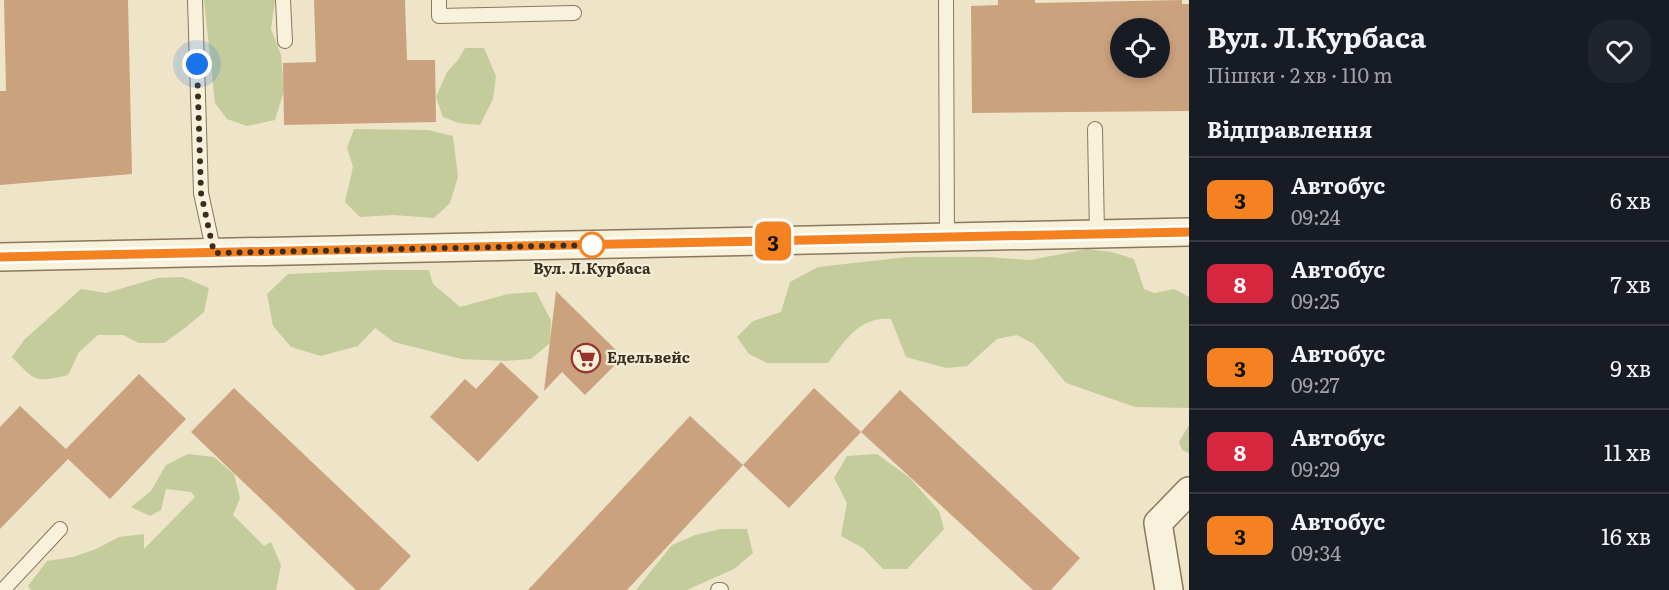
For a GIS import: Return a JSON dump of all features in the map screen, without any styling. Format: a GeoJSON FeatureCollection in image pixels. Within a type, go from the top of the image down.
{"type":"FeatureCollection","features":[{"type":"Feature","properties":{"kind":"street"},"geometry":{"type":"LineString","coordinates":[[0,257],[1189,232]]}},
{"type":"Feature","properties":{"kind":"street"},"geometry":{"type":"LineString","coordinates":[[1170,590],[1158,523],[1189,491]]}},
{"type":"Feature","properties":{"kind":"lane"},"geometry":{"type":"LineString","coordinates":[[195,0],[201,193],[214,253]]}},
{"type":"Feature","properties":{"kind":"lane"},"geometry":{"type":"LineString","coordinates":[[283,0],[285,42]]}},
{"type":"Feature","properties":{"kind":"lane"},"geometry":{"type":"LineString","coordinates":[[439,0],[439,16],[574,13]]}},
{"type":"Feature","properties":{"kind":"lane"},"geometry":{"type":"LineString","coordinates":[[946,0],[946,237]]}},
{"type":"Feature","properties":{"kind":"lane"},"geometry":{"type":"LineString","coordinates":[[1095,129],[1097,234]]}},
{"type":"Feature","properties":{"kind":"lane"},"geometry":{"type":"LineString","coordinates":[[3,590],[60,529]]}},
{"type":"Feature","properties":{"kind":"green space"},"geometry":{"type":"Polygon","coordinates":[[[204,0],[275,0],[271,29],[281,55],[284,91],[275,120],[247,126],[227,119],[215,103],[204,0]]]}},
{"type":"Feature","properties":{"kind":"green space"},"geometry":{"type":"Polygon","coordinates":[[[465,48],[484,48],[496,76],[493,99],[480,125],[459,123],[443,117],[436,97],[447,72],[465,48]]]}},
{"type":"Feature","properties":{"kind":"green space"},"geometry":{"type":"Polygon","coordinates":[[[354,129],[428,130],[453,136],[458,177],[450,203],[434,218],[393,215],[360,217],[345,202],[353,167],[347,148],[354,129]]]}},
{"type":"Feature","properties":{"kind":"green space"},"geometry":{"type":"Polygon","coordinates":[[[1087,249],[1112,252],[1134,259],[1144,289],[1154,293],[1174,289],[1189,297],[1189,408],[1135,407],[1066,383],[1034,344],[1017,335],[997,339],[967,366],[946,368],[906,357],[891,319],[880,319],[861,326],[828,363],[767,363],[749,354],[737,337],[753,321],[781,312],[790,282],[818,267],[907,257],[987,257],[1030,260],[1087,249]]]}},
{"type":"Feature","properties":{"kind":"green space"},"geometry":{"type":"Polygon","coordinates":[[[429,270],[433,284],[460,307],[508,294],[536,292],[551,320],[550,343],[531,359],[506,361],[461,359],[394,342],[375,328],[358,346],[321,356],[291,347],[273,326],[267,294],[288,274],[429,270]]]}},
{"type":"Feature","properties":{"kind":"green space"},"geometry":{"type":"Polygon","coordinates":[[[183,277],[209,288],[204,312],[164,343],[139,343],[123,335],[98,335],[79,352],[68,375],[48,379],[31,375],[12,357],[24,340],[81,289],[106,293],[157,278],[183,277]]]}},
{"type":"Feature","properties":{"kind":"green space"},"geometry":{"type":"Polygon","coordinates":[[[1189,425],[1189,453],[1182,450],[1179,442],[1189,425]]]}},
{"type":"Feature","properties":{"kind":"green space"},"geometry":{"type":"Polygon","coordinates":[[[188,454],[214,457],[234,474],[240,498],[233,515],[264,546],[271,542],[281,565],[276,590],[31,590],[28,586],[47,561],[73,557],[96,549],[119,537],[144,534],[144,549],[195,497],[191,492],[166,489],[161,510],[150,516],[131,507],[151,491],[166,465],[188,454]]]}},
{"type":"Feature","properties":{"kind":"green space"},"geometry":{"type":"Polygon","coordinates":[[[877,454],[910,478],[939,511],[944,529],[907,569],[883,569],[863,548],[841,536],[847,503],[834,478],[847,456],[877,454]]]}},
{"type":"Feature","properties":{"kind":"green space"},"geometry":{"type":"Polygon","coordinates":[[[721,529],[747,529],[753,553],[734,569],[687,590],[636,590],[672,545],[695,535],[721,529]]]}},
{"type":"Feature","properties":{"kind":"building"},"geometry":{"type":"Polygon","coordinates":[[[4,0],[128,0],[132,174],[0,185],[0,91],[6,91],[4,0]]]}},
{"type":"Feature","properties":{"kind":"building"},"geometry":{"type":"Polygon","coordinates":[[[314,0],[405,0],[407,60],[435,60],[436,122],[284,125],[283,63],[316,62],[314,0]]]}},
{"type":"Feature","properties":{"kind":"building"},"geometry":{"type":"Polygon","coordinates":[[[998,0],[1035,0],[1035,3],[1182,0],[1182,4],[1189,4],[1189,111],[972,113],[971,6],[998,5],[998,0]]]}},
{"type":"Feature","properties":{"kind":"building"},"geometry":{"type":"Polygon","coordinates":[[[556,291],[623,357],[585,395],[562,372],[544,391],[556,291]]]}},
{"type":"Feature","properties":{"kind":"building"},"geometry":{"type":"Polygon","coordinates":[[[501,362],[539,397],[478,462],[430,417],[465,379],[476,389],[501,362]]]}},
{"type":"Feature","properties":{"kind":"building"},"geometry":{"type":"Polygon","coordinates":[[[139,374],[186,419],[110,499],[68,459],[0,529],[0,427],[20,406],[66,449],[139,374]]]}},
{"type":"Feature","properties":{"kind":"building"},"geometry":{"type":"Polygon","coordinates":[[[234,388],[411,556],[379,590],[356,590],[191,432],[234,388]]]}},
{"type":"Feature","properties":{"kind":"building"},"geometry":{"type":"Polygon","coordinates":[[[814,388],[861,432],[789,508],[743,465],[814,388]]]}},
{"type":"Feature","properties":{"kind":"building"},"geometry":{"type":"Polygon","coordinates":[[[900,390],[1080,558],[1051,590],[1033,590],[861,432],[900,390]]]}},
{"type":"Feature","properties":{"kind":"building"},"geometry":{"type":"Polygon","coordinates":[[[690,416],[743,465],[627,590],[528,590],[690,416]]]}},
{"type":"Feature","properties":{"kind":"bus line","name":"3"},"geometry":{"type":"LineString","coordinates":[[0,257],[1189,232]]}},
{"type":"Feature","properties":{"kind":"place","name":"Вул. Л.Курбаса"},"geometry":{"type":"Point","coordinates":[592,245]}},
{"type":"Feature","properties":{"kind":"place","name":"Едельвейс"},"geometry":{"type":"Point","coordinates":[586,358]}},
{"type":"Feature","properties":{"kind":"route"},"geometry":{"type":"LineString","coordinates":[[197,64],[201,193],[214,253],[592,245]]}}]}
